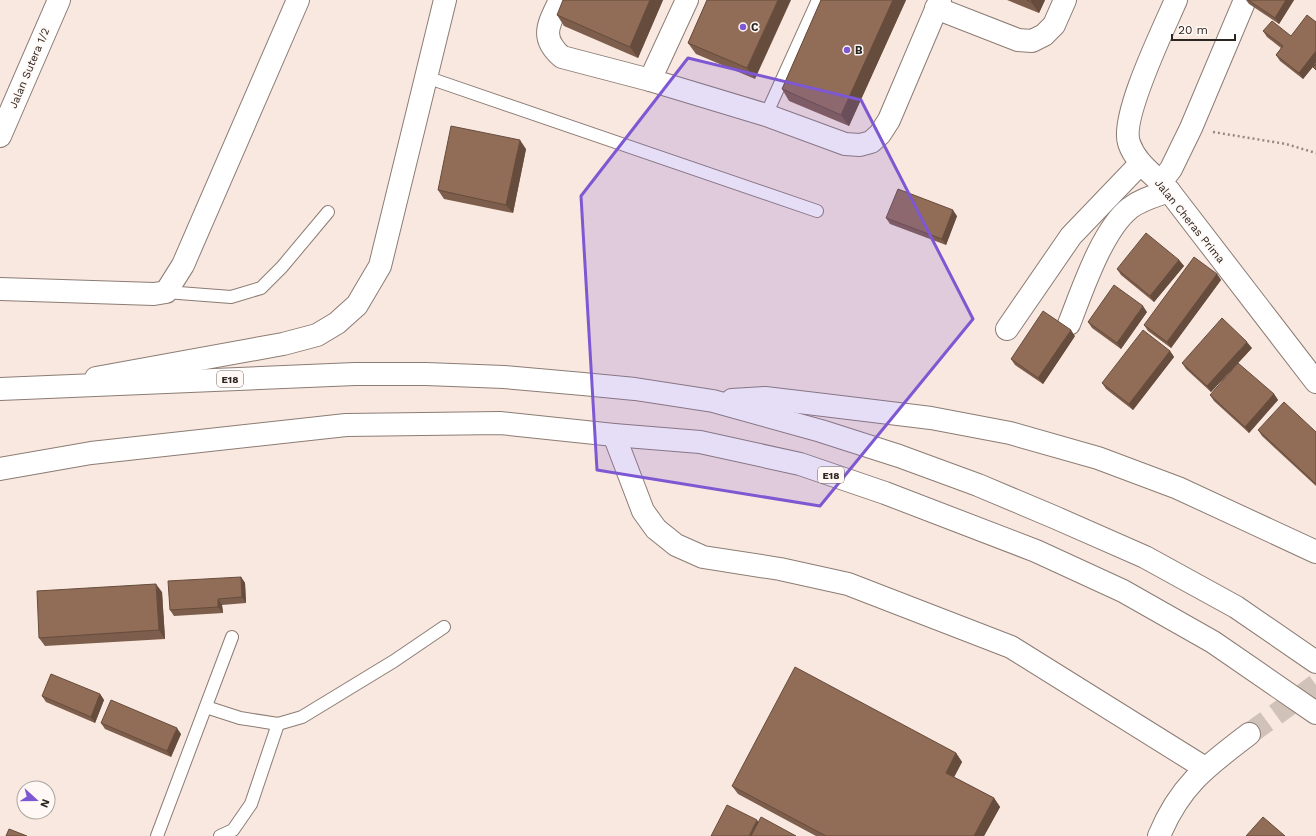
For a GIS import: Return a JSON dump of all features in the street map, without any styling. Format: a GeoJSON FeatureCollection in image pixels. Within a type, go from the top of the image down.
{"type":"FeatureCollection","features":[{"type":"Feature","properties":{"kind":"main road","name":"Jalan Sutera 1/2"},"geometry":{"type":"LineString","coordinates":[[0,136],[59,0]]}},
{"type":"Feature","properties":{"kind":"main road"},"geometry":{"type":"LineString","coordinates":[[0,289],[154,294],[166,292],[186,258],[298,0]]}},
{"type":"Feature","properties":{"kind":"main road"},"geometry":{"type":"LineString","coordinates":[[35,388],[283,344],[317,335],[337,323],[357,305],[380,266],[445,0]]}},
{"type":"Feature","properties":{"kind":"main road"},"geometry":{"type":"LineString","coordinates":[[560,0],[547,32],[550,48],[562,57],[650,80],[766,115],[845,144],[860,145],[871,142],[880,134],[889,120],[938,4],[1018,40],[1032,41],[1044,35],[1054,25],[1065,0]]}},
{"type":"Feature","properties":{"kind":"main road"},"geometry":{"type":"LineString","coordinates":[[650,80],[687,0]]}},
{"type":"Feature","properties":{"kind":"main road","name":"Jalan Cheras Prima"},"geometry":{"type":"LineString","coordinates":[[1176,0],[1141,81],[1130,111],[1128,142],[1140,164],[1165,187],[1316,382]]}},
{"type":"Feature","properties":{"kind":"main road"},"geometry":{"type":"LineString","coordinates":[[1069,324],[1092,266],[1115,224],[1130,209],[1165,187],[1171,169],[1191,128],[1245,0]]}},
{"type":"Feature","properties":{"kind":"main road"},"geometry":{"type":"LineString","coordinates":[[1007,329],[1071,236],[1140,164]]}},
{"type":"Feature","properties":{"kind":"main road","name":"E18"},"geometry":{"type":"LineString","coordinates":[[0,389],[355,374],[426,374],[504,377],[605,386],[713,401],[821,431],[899,456],[978,485],[1145,556],[1236,607],[1316,662]]}},
{"type":"Feature","properties":{"kind":"main road"},"geometry":{"type":"LineString","coordinates":[[713,401],[765,398],[931,418],[1010,433],[1098,458],[1178,488],[1315,551]]}},
{"type":"Feature","properties":{"kind":"main road","name":"E18"},"geometry":{"type":"LineString","coordinates":[[0,468],[91,453],[346,425],[500,423],[614,436],[700,442],[800,464],[885,493],[1036,551],[1123,591],[1213,642],[1316,713]]}},
{"type":"Feature","properties":{"kind":"main road"},"geometry":{"type":"LineString","coordinates":[[614,436],[643,511],[656,529],[676,545],[703,557],[780,569],[848,584],[1011,647],[1205,768]]}},
{"type":"Feature","properties":{"kind":"main road"},"geometry":{"type":"LineString","coordinates":[[1159,836],[1180,795],[1205,768],[1249,734]]}},
{"type":"Feature","properties":{"kind":"lane"},"geometry":{"type":"LineString","coordinates":[[766,115],[818,0]]}},
{"type":"Feature","properties":{"kind":"lane"},"geometry":{"type":"LineString","coordinates":[[426,77],[817,211]]}},
{"type":"Feature","properties":{"kind":"lane"},"geometry":{"type":"LineString","coordinates":[[166,292],[231,297],[261,288],[282,267],[328,212]]}},
{"type":"Feature","properties":{"kind":"lane"},"geometry":{"type":"LineString","coordinates":[[206,706],[240,718],[278,724],[302,717],[394,662],[444,627]]}},
{"type":"Feature","properties":{"kind":"lane"},"geometry":{"type":"LineString","coordinates":[[157,836],[232,637]]}},
{"type":"Feature","properties":{"kind":"lane"},"geometry":{"type":"LineString","coordinates":[[220,836],[233,830],[251,804],[278,724]]}},
{"type":"Feature","properties":{"kind":"path"},"geometry":{"type":"LineString","coordinates":[[1191,128],[1286,144],[1316,153]]}},
{"type":"Feature","properties":{"kind":"highlighted area"},"geometry":{"type":"Polygon","coordinates":[[[688,58],[861,100],[973,319],[820,506],[597,470],[581,196],[688,58]]]}},
{"type":"Feature","properties":{"kind":"building"},"geometry":{"type":"Polygon","coordinates":[[[563,0],[650,0],[630,47],[557,15],[563,0]]]}},
{"type":"Feature","properties":{"kind":"building","name":"C"},"geometry":{"type":"Polygon","coordinates":[[[707,0],[778,0],[747,68],[688,43],[707,0]]]}},
{"type":"Feature","properties":{"kind":"building","name":"B"},"geometry":{"type":"Polygon","coordinates":[[[821,0],[893,0],[841,115],[782,89],[821,0]]]}},
{"type":"Feature","properties":{"kind":"building"},"geometry":{"type":"Polygon","coordinates":[[[1248,0],[1286,0],[1275,18],[1248,0]]]}},
{"type":"Feature","properties":{"kind":"building"},"geometry":{"type":"Polygon","coordinates":[[[1307,15],[1316,22],[1316,51],[1299,73],[1276,55],[1283,46],[1263,31],[1272,21],[1291,36],[1307,15]]]}},
{"type":"Feature","properties":{"kind":"building"},"geometry":{"type":"Polygon","coordinates":[[[451,126],[520,140],[506,205],[438,190],[451,126]]]}},
{"type":"Feature","properties":{"kind":"building"},"geometry":{"type":"Polygon","coordinates":[[[898,189],[953,210],[942,239],[886,218],[898,189]]]}},
{"type":"Feature","properties":{"kind":"building"},"geometry":{"type":"Polygon","coordinates":[[[1146,233],[1179,260],[1150,296],[1117,269],[1146,233]]]}},
{"type":"Feature","properties":{"kind":"building"},"geometry":{"type":"Polygon","coordinates":[[[1194,257],[1217,274],[1167,342],[1144,325],[1194,257]]]}},
{"type":"Feature","properties":{"kind":"building"},"geometry":{"type":"Polygon","coordinates":[[[1114,285],[1143,306],[1117,343],[1088,322],[1114,285]]]}},
{"type":"Feature","properties":{"kind":"building"},"geometry":{"type":"Polygon","coordinates":[[[1043,311],[1071,330],[1038,378],[1011,359],[1043,311]]]}},
{"type":"Feature","properties":{"kind":"building"},"geometry":{"type":"Polygon","coordinates":[[[1222,318],[1247,342],[1207,386],[1182,363],[1222,318]]]}},
{"type":"Feature","properties":{"kind":"building"},"geometry":{"type":"Polygon","coordinates":[[[1143,330],[1170,351],[1129,404],[1102,383],[1143,330]]]}},
{"type":"Feature","properties":{"kind":"building"},"geometry":{"type":"Polygon","coordinates":[[[1238,363],[1274,394],[1245,427],[1210,395],[1238,363]]]}},
{"type":"Feature","properties":{"kind":"building"},"geometry":{"type":"Polygon","coordinates":[[[1284,402],[1316,432],[1316,484],[1258,430],[1284,402]]]}},
{"type":"Feature","properties":{"kind":"building"},"geometry":{"type":"Polygon","coordinates":[[[241,577],[242,597],[218,599],[218,607],[170,610],[168,581],[241,577]]]}},
{"type":"Feature","properties":{"kind":"building"},"geometry":{"type":"Polygon","coordinates":[[[156,584],[159,630],[39,638],[37,591],[156,584]]]}},
{"type":"Feature","properties":{"kind":"building"},"geometry":{"type":"Polygon","coordinates":[[[795,667],[956,753],[946,773],[994,798],[974,836],[826,836],[732,786],[795,667]]]}},
{"type":"Feature","properties":{"kind":"building"},"geometry":{"type":"Polygon","coordinates":[[[51,674],[100,694],[91,717],[42,696],[51,674]]]}},
{"type":"Feature","properties":{"kind":"building"},"geometry":{"type":"Polygon","coordinates":[[[111,700],[177,728],[167,751],[101,723],[111,700]]]}},
{"type":"Feature","properties":{"kind":"building"},"geometry":{"type":"Polygon","coordinates":[[[727,805],[757,820],[749,836],[711,836],[727,805]]]}},
{"type":"Feature","properties":{"kind":"building"},"geometry":{"type":"Polygon","coordinates":[[[761,817],[796,836],[751,836],[761,817]]]}},
{"type":"Feature","properties":{"kind":"building"},"geometry":{"type":"Polygon","coordinates":[[[1263,817],[1285,836],[1246,836],[1263,817]]]}},
{"type":"Feature","properties":{"kind":"building"},"geometry":{"type":"Polygon","coordinates":[[[9,829],[27,836],[6,836],[9,829]]]}},
{"type":"Feature","properties":{"kind":"tunnel"},"geometry":{"type":"LineString","coordinates":[[1249,734],[1316,685]]}},
{"type":"Feature","properties":{"kind":"place","name":"C"},"geometry":{"type":"Point","coordinates":[743,27]}},
{"type":"Feature","properties":{"kind":"place","name":"B"},"geometry":{"type":"Point","coordinates":[847,50]}}]}
